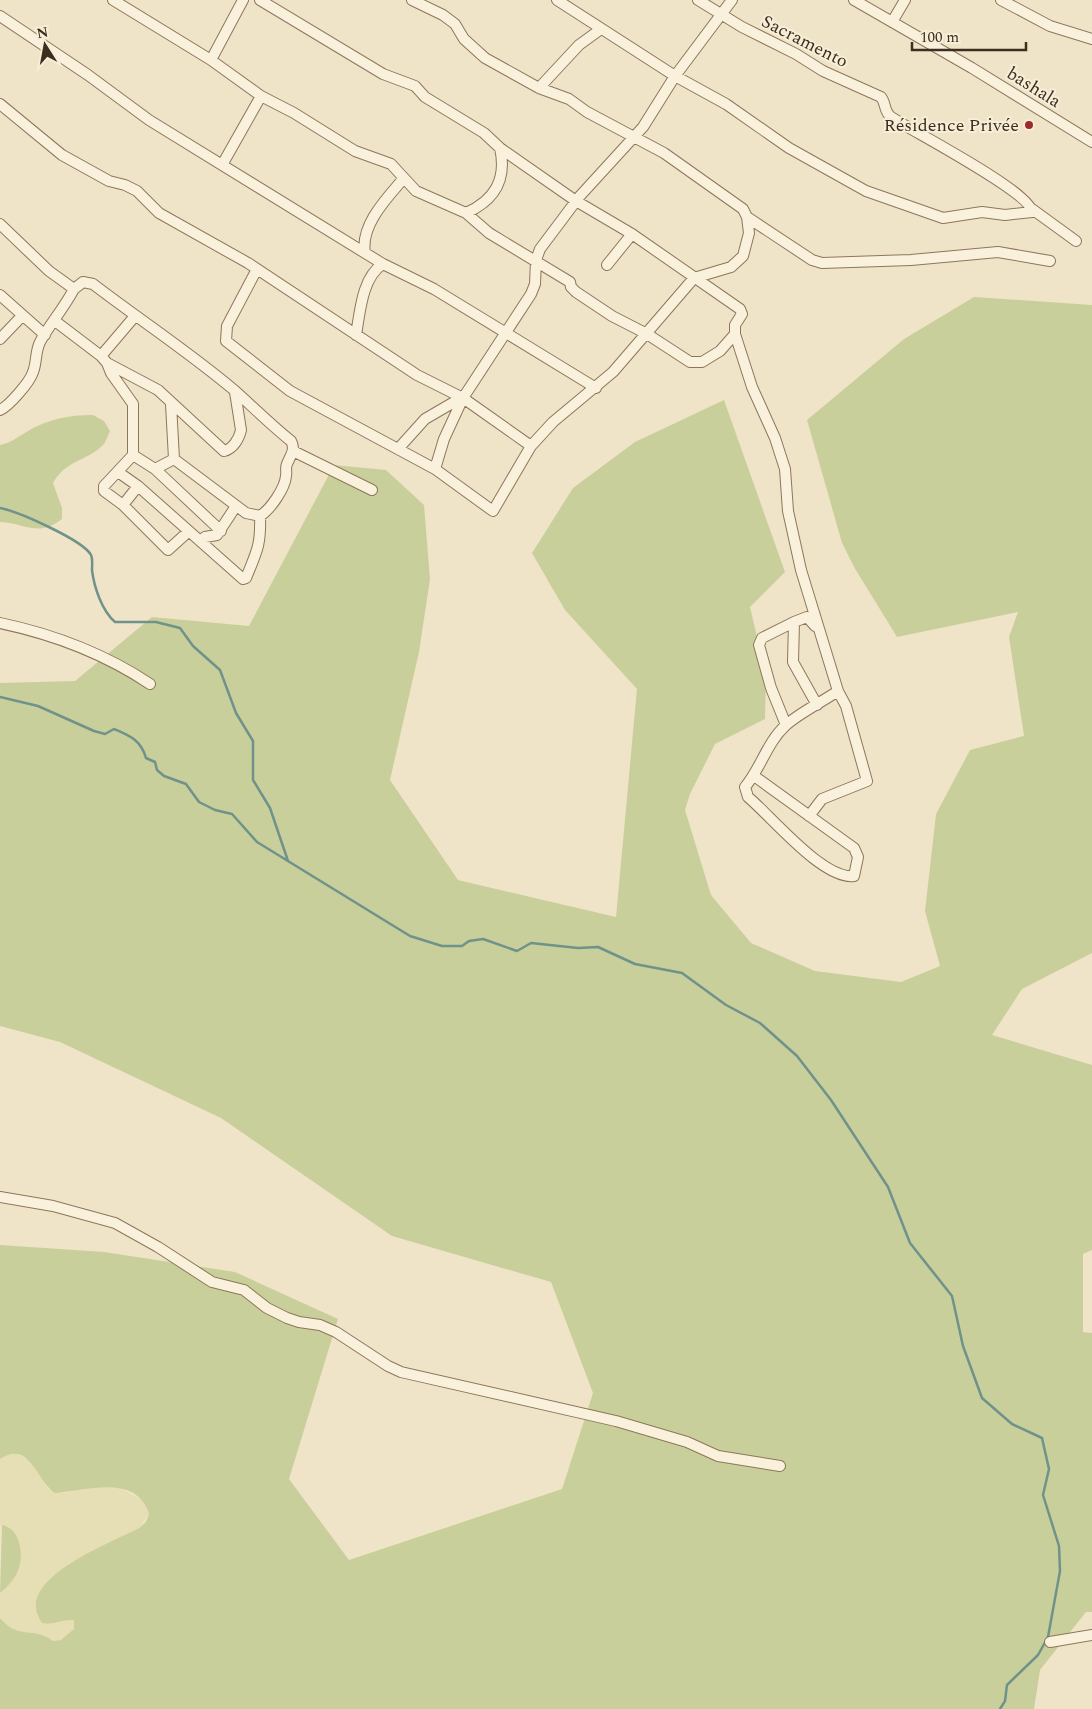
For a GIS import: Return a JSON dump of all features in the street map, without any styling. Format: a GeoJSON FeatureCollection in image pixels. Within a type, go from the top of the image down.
{"type":"FeatureCollection","features":[{"type":"Feature","properties":{"kind":"street"},"geometry":{"type":"LineString","coordinates":[[113,0],[212,60],[261,96],[294,113],[355,151],[391,164],[416,191],[466,213],[489,233],[570,282],[571,287],[576,292],[612,316],[646,334],[690,362],[702,362],[720,351],[735,334]]}},
{"type":"Feature","properties":{"kind":"street"},"geometry":{"type":"LineString","coordinates":[[212,60],[243,0]]}},
{"type":"Feature","properties":{"kind":"street"},"geometry":{"type":"LineString","coordinates":[[260,0],[383,74],[415,86],[425,97],[484,133],[500,148],[576,201],[632,234],[740,309],[742,314],[735,325],[735,334],[752,387],[775,438],[786,469],[785,488],[794,538],[819,631],[838,691],[846,706],[867,781],[822,799],[809,816]]}},
{"type":"Feature","properties":{"kind":"street"},"geometry":{"type":"LineString","coordinates":[[257,270],[228,326],[226,341],[290,391],[435,469],[493,511],[531,446],[553,422],[596,388],[694,278],[731,267],[743,256],[749,233],[747,216],[743,209],[679,162],[587,112],[569,99],[539,88],[477,52],[464,39],[455,24],[443,15],[412,0]]}},
{"type":"Feature","properties":{"kind":"street"},"geometry":{"type":"LineString","coordinates":[[557,0],[676,76],[726,104],[765,133],[846,181],[894,202],[943,218],[982,212],[1005,216],[1028,214],[1032,212],[1032,209],[1076,240]]}},
{"type":"Feature","properties":{"kind":"street","name":"Sacramento"},"geometry":{"type":"LineString","coordinates":[[698,0],[722,16],[796,54],[823,71],[876,94],[882,99],[889,116],[921,133],[1005,184],[1032,209]]}},
{"type":"Feature","properties":{"kind":"street"},"geometry":{"type":"LineString","coordinates":[[435,469],[444,438],[462,398],[535,284],[536,260],[540,249],[576,201],[656,110],[676,76],[732,0]]}},
{"type":"Feature","properties":{"kind":"street","name":"bashala"},"geometry":{"type":"LineString","coordinates":[[854,0],[972,68],[1092,142]]}},
{"type":"Feature","properties":{"kind":"street"},"geometry":{"type":"LineString","coordinates":[[892,22],[905,0]]}},
{"type":"Feature","properties":{"kind":"street"},"geometry":{"type":"LineString","coordinates":[[1001,0],[1050,26],[1092,39]]}},
{"type":"Feature","properties":{"kind":"street"},"geometry":{"type":"LineString","coordinates":[[0,16],[88,74],[149,120],[383,264],[434,290],[596,388]]}},
{"type":"Feature","properties":{"kind":"street"},"geometry":{"type":"LineString","coordinates":[[539,88],[579,45],[601,29]]}},
{"type":"Feature","properties":{"kind":"street"},"geometry":{"type":"LineString","coordinates":[[222,165],[261,96]]}},
{"type":"Feature","properties":{"kind":"street"},"geometry":{"type":"LineString","coordinates":[[0,104],[62,155],[109,181],[137,191],[159,213],[257,270],[417,376],[462,398],[531,446]]}},
{"type":"Feature","properties":{"kind":"street"},"geometry":{"type":"LineString","coordinates":[[466,213],[480,207],[490,199],[497,186],[503,163],[500,148]]}},
{"type":"Feature","properties":{"kind":"street"},"geometry":{"type":"LineString","coordinates":[[365,253],[364,239],[368,228],[380,207],[404,178]]}},
{"type":"Feature","properties":{"kind":"street"},"geometry":{"type":"LineString","coordinates":[[747,216],[812,260],[822,263],[911,260],[998,252],[1050,261]]}},
{"type":"Feature","properties":{"kind":"street"},"geometry":{"type":"LineString","coordinates":[[0,224],[50,271],[74,289]]}},
{"type":"Feature","properties":{"kind":"street"},"geometry":{"type":"LineString","coordinates":[[607,265],[632,234]]}},
{"type":"Feature","properties":{"kind":"street"},"geometry":{"type":"LineString","coordinates":[[356,335],[364,296],[374,270],[383,264]]}},
{"type":"Feature","properties":{"kind":"street"},"geometry":{"type":"LineString","coordinates":[[0,410],[13,400],[33,374],[37,348],[74,289],[81,282],[90,282],[235,391],[257,413],[291,441],[293,451],[286,466],[283,484],[275,500],[260,516],[261,538],[255,560],[246,578],[243,579],[235,574],[224,561],[188,532],[138,486],[118,472]]}},
{"type":"Feature","properties":{"kind":"street"},"geometry":{"type":"LineString","coordinates":[[0,295],[45,334]]}},
{"type":"Feature","properties":{"kind":"street"},"geometry":{"type":"LineString","coordinates":[[0,340],[22,316]]}},
{"type":"Feature","properties":{"kind":"street"},"geometry":{"type":"LineString","coordinates":[[104,359],[134,316]]}},
{"type":"Feature","properties":{"kind":"street"},"geometry":{"type":"LineString","coordinates":[[55,322],[104,359],[158,390],[221,450],[227,451],[240,436],[241,430],[235,391]]}},
{"type":"Feature","properties":{"kind":"street"},"geometry":{"type":"LineString","coordinates":[[104,359],[111,373],[133,404],[133,456],[103,488],[123,505],[168,550],[188,532]]}},
{"type":"Feature","properties":{"kind":"street"},"geometry":{"type":"LineString","coordinates":[[398,449],[425,419],[462,398]]}},
{"type":"Feature","properties":{"kind":"street"},"geometry":{"type":"LineString","coordinates":[[171,404],[174,459],[246,513],[260,516]]}},
{"type":"Feature","properties":{"kind":"street"},"geometry":{"type":"LineString","coordinates":[[293,451],[372,490]]}},
{"type":"Feature","properties":{"kind":"street"},"geometry":{"type":"LineString","coordinates":[[133,456],[155,469],[221,531]]}},
{"type":"Feature","properties":{"kind":"street"},"geometry":{"type":"LineString","coordinates":[[155,469],[174,459]]}},
{"type":"Feature","properties":{"kind":"street"},"geometry":{"type":"LineString","coordinates":[[123,505],[138,486]]}},
{"type":"Feature","properties":{"kind":"street"},"geometry":{"type":"LineString","coordinates":[[200,541],[207,536],[214,536],[221,531],[236,506]]}},
{"type":"Feature","properties":{"kind":"street"},"geometry":{"type":"LineString","coordinates":[[786,726],[770,688],[759,645],[762,638],[807,617],[819,631]]}},
{"type":"Feature","properties":{"kind":"street"},"geometry":{"type":"LineString","coordinates":[[794,622],[793,662],[817,705]]}},
{"type":"Feature","properties":{"kind":"street"},"geometry":{"type":"LineString","coordinates":[[0,623],[83,649],[118,664],[150,684]]}},
{"type":"Feature","properties":{"kind":"street"},"geometry":{"type":"LineString","coordinates":[[754,776],[854,848],[858,857],[854,876],[840,872],[817,861],[748,797],[745,787],[754,776],[770,746],[786,726],[838,691]]}},
{"type":"Feature","properties":{"kind":"street"},"geometry":{"type":"LineString","coordinates":[[0,1198],[53,1206],[115,1223],[158,1247],[212,1282],[244,1290],[268,1308],[287,1318],[328,1329],[350,1340],[388,1366],[401,1372],[616,1421],[687,1442],[718,1456],[780,1466]]}},
{"type":"Feature","properties":{"kind":"street"},"geometry":{"type":"LineString","coordinates":[[1050,1642],[1092,1636]]}},
{"type":"Feature","properties":{"kind":"shaded area"},"geometry":{"type":"Polygon","coordinates":[[[15,1453],[30,1461],[48,1489],[64,1493],[96,1486],[120,1488],[142,1500],[149,1514],[139,1528],[64,1567],[37,1599],[37,1616],[58,1623],[66,1619],[74,1620],[74,1629],[61,1640],[53,1641],[46,1636],[30,1632],[21,1633],[6,1625],[0,1618],[0,1593],[12,1581],[2,1525],[0,1526],[0,1459],[7,1454],[15,1453]]]}},
{"type":"Feature","properties":{"kind":"green space"},"geometry":{"type":"Polygon","coordinates":[[[974,297],[1092,305],[1092,953],[1022,989],[992,1035],[1092,1065],[1092,1250],[1083,1254],[1083,1332],[1092,1333],[1092,1612],[1086,1612],[1040,1670],[1034,1709],[0,1709],[0,1618],[13,1629],[39,1634],[53,1641],[61,1640],[74,1629],[74,1620],[42,1623],[36,1607],[40,1592],[52,1577],[69,1564],[139,1528],[146,1522],[149,1514],[142,1501],[133,1493],[109,1487],[55,1493],[48,1487],[26,1458],[19,1454],[10,1454],[0,1459],[0,1245],[104,1252],[235,1272],[338,1319],[289,1479],[349,1560],[562,1489],[593,1393],[551,1282],[392,1236],[221,1118],[60,1042],[0,1026],[0,683],[75,681],[152,617],[249,626],[334,465],[386,470],[424,505],[430,579],[419,652],[390,780],[458,880],[616,917],[637,689],[565,610],[532,553],[573,488],[635,442],[724,400],[785,572],[750,607],[766,675],[765,719],[715,744],[690,794],[685,810],[711,895],[751,943],[815,971],[901,982],[940,966],[925,911],[936,814],[970,750],[1024,736],[1009,637],[1018,612],[897,637],[854,567],[842,543],[807,420],[904,339],[974,297]]]}},
{"type":"Feature","properties":{"kind":"green space"},"geometry":{"type":"Polygon","coordinates":[[[93,415],[104,421],[110,431],[103,445],[97,451],[64,469],[53,483],[62,508],[62,519],[53,525],[38,529],[0,522],[0,445],[51,421],[67,417],[93,415]]]}},
{"type":"Feature","properties":{"kind":"green space"},"geometry":{"type":"Polygon","coordinates":[[[2,1525],[14,1532],[18,1538],[21,1553],[16,1575],[0,1593],[2,1525]]]}},
{"type":"Feature","properties":{"kind":"waterway"},"geometry":{"type":"LineString","coordinates":[[0,508],[20,514],[49,527],[85,549],[92,557],[93,577],[99,598],[106,612],[115,622],[156,622],[180,628],[193,646],[220,670],[236,713],[253,741],[253,780],[270,808],[288,861]]}},
{"type":"Feature","properties":{"kind":"waterway"},"geometry":{"type":"LineString","coordinates":[[0,697],[38,706],[94,731],[105,734],[114,729],[130,737],[138,743],[146,758],[155,762],[157,770],[164,776],[186,784],[199,802],[215,810],[232,814],[257,842],[410,936],[442,946],[462,946],[469,941],[483,939],[517,951],[531,943],[578,948],[598,947],[635,964],[682,973],[726,1005],[760,1023],[797,1056],[831,1100],[888,1187],[910,1243],[952,1296],[963,1346],[982,1398],[1012,1424],[1042,1438],[1049,1469],[1043,1495],[1059,1546],[1060,1571],[1048,1637],[1038,1655],[1007,1685],[1005,1701],[1000,1709]]}},
{"type":"Feature","properties":{"kind":"place","name":"Résidence Privée"},"geometry":{"type":"Point","coordinates":[1029,125]}}]}
